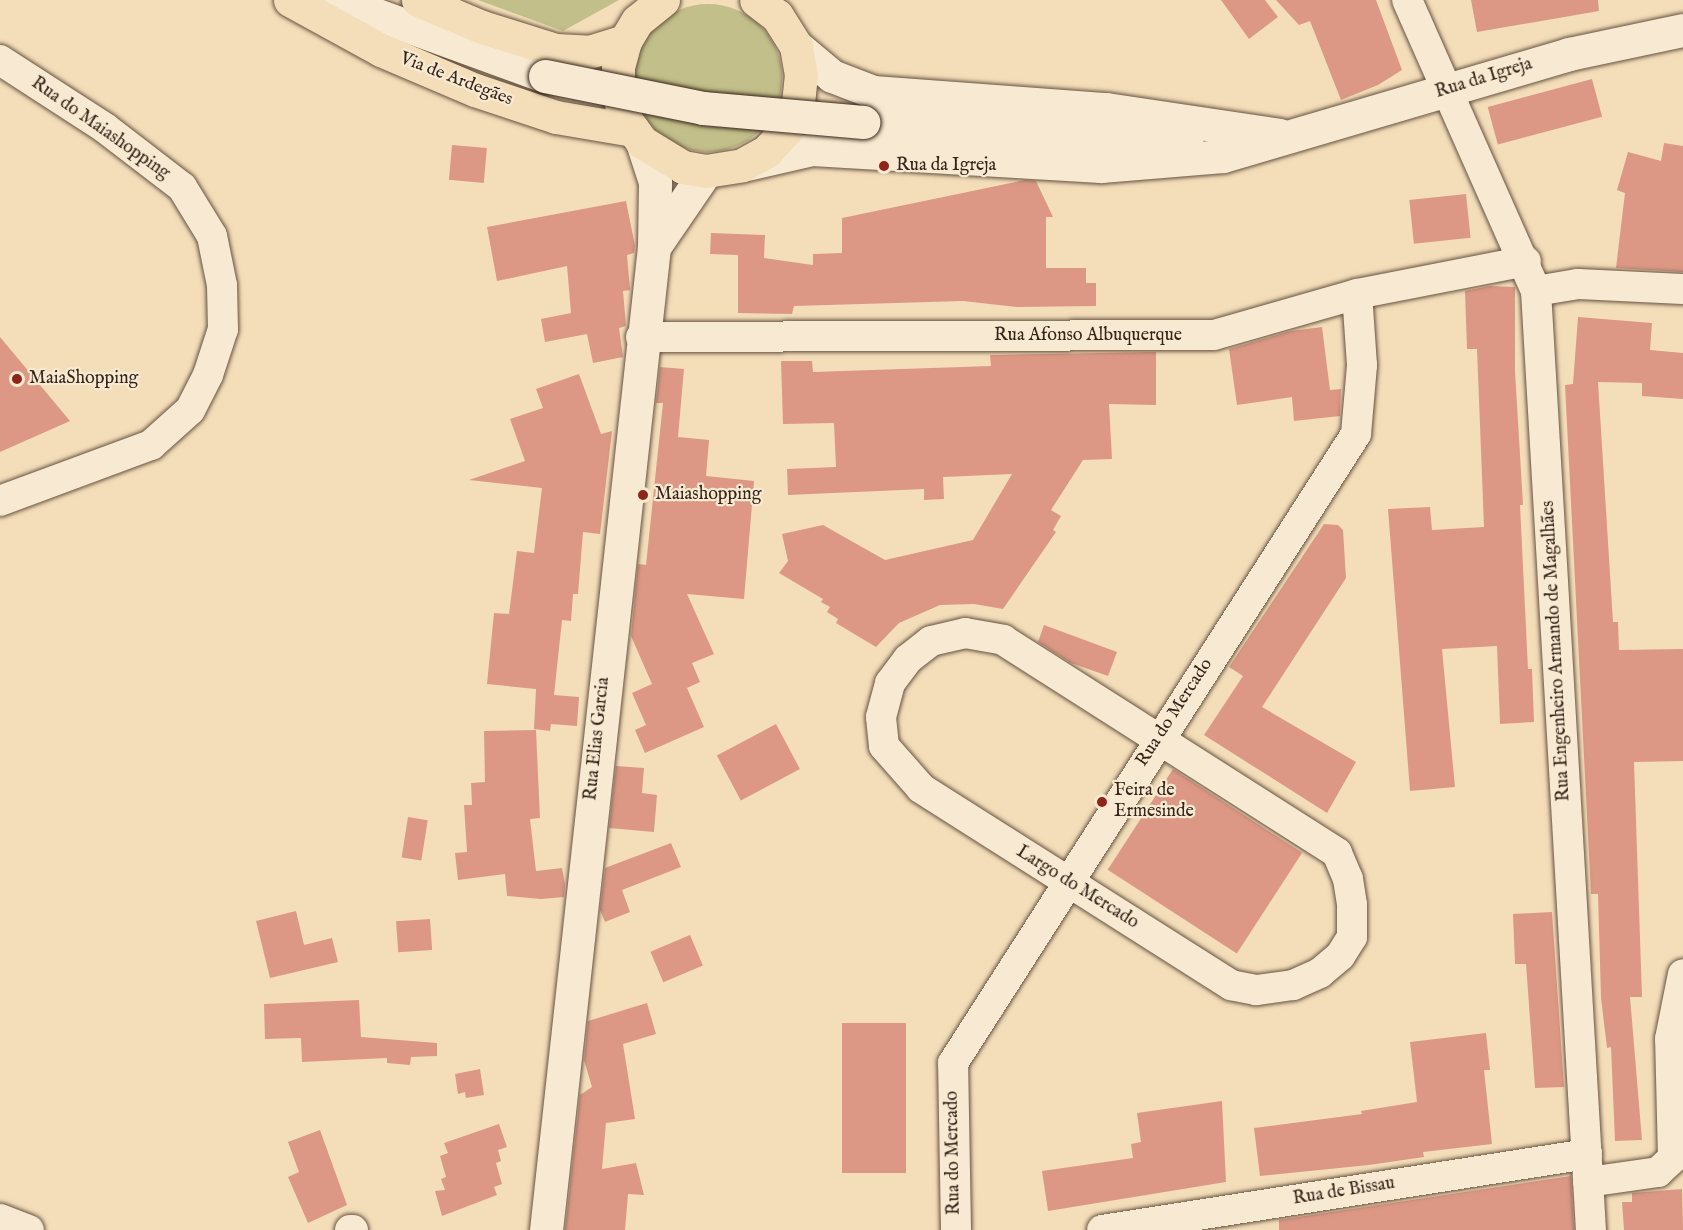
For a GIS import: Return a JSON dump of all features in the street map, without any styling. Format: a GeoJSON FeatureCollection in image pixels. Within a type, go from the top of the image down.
{"type":"FeatureCollection","features":[{"type":"Feature","properties":{"kind":"main road","name":"Via de Ardegães"},"geometry":{"type":"LineString","coordinates":[[290,0],[381,50],[475,90],[556,117],[637,136]]}},
{"type":"Feature","properties":{"kind":"main road","name":"Via de Ardegães"},"geometry":{"type":"LineString","coordinates":[[336,0],[417,33]]}},
{"type":"Feature","properties":{"kind":"main road","name":"Via de Ardegães"},"geometry":{"type":"LineString","coordinates":[[361,0],[417,33]]}},
{"type":"Feature","properties":{"kind":"main road"},"geometry":{"type":"LineString","coordinates":[[418,0],[482,27],[556,50],[588,52],[625,41]]}},
{"type":"Feature","properties":{"kind":"main road"},"geometry":{"type":"LineString","coordinates":[[663,0],[638,21],[625,41],[618,67],[618,94],[637,136],[672,162],[706,171],[742,165],[767,151],[786,130],[798,103],[801,75],[796,46],[777,16],[756,0]]}},
{"type":"Feature","properties":{"kind":"main road","name":"Rua da Igreja"},"geometry":{"type":"LineString","coordinates":[[742,165],[790,151],[812,149],[1101,166],[1223,156],[1569,54],[1683,30]]}},
{"type":"Feature","properties":{"kind":"main road","name":"Rua da Igreja"},"geometry":{"type":"LineString","coordinates":[[417,33],[545,76],[703,108],[863,122],[1102,138],[1200,141],[1286,136]]}},
{"type":"Feature","properties":{"kind":"main road","name":"Rua da Igreja"},"geometry":{"type":"LineString","coordinates":[[796,46],[832,76],[873,92],[1106,109],[1286,136]]}},
{"type":"Feature","properties":{"kind":"main road","name":"Rua Elias Garcia"},"geometry":{"type":"LineString","coordinates":[[546,1230],[641,337],[654,248],[655,182],[637,136]]}},
{"type":"Feature","properties":{"kind":"main road","name":"Rua Elias Garcia"},"geometry":{"type":"LineString","coordinates":[[654,248],[706,171]]}},
{"type":"Feature","properties":{"kind":"street","name":"Rua Engenheiro Armando de Magalhães"},"geometry":{"type":"LineString","coordinates":[[1407,0],[1450,89],[1526,261],[1536,291],[1591,1230]]}},
{"type":"Feature","properties":{"kind":"street","name":"Rua do Maiashopping"},"geometry":{"type":"LineString","coordinates":[[0,60],[105,128],[182,187],[212,236],[222,285],[223,329],[208,375],[190,410],[151,445],[0,501]]}},
{"type":"Feature","properties":{"kind":"street","name":"Rua Afonso Albuquerque"},"geometry":{"type":"LineString","coordinates":[[641,337],[1214,335],[1357,294],[1526,261]]}},
{"type":"Feature","properties":{"kind":"street"},"geometry":{"type":"LineString","coordinates":[[1536,291],[1578,284],[1683,289]]}},
{"type":"Feature","properties":{"kind":"street","name":"Rua do Mercado"},"geometry":{"type":"LineString","coordinates":[[956,1230],[953,1064],[1158,739],[1356,434],[1362,365],[1357,294]]}},
{"type":"Feature","properties":{"kind":"street","name":"Largo do Mercado"},"geometry":{"type":"LineString","coordinates":[[965,633],[1003,640],[1158,739],[1337,853],[1348,879],[1352,937],[1340,956],[1320,973],[1293,985],[1256,990],[1231,985],[921,788],[884,746],[881,717],[890,683],[908,659],[931,641],[965,633]]}},
{"type":"Feature","properties":{"kind":"street","name":"Rua de Bissau"},"geometry":{"type":"LineString","coordinates":[[1101,1230],[1247,1219],[1587,1168],[1658,1172],[1673,1158],[1670,1039],[1683,974]]}},
{"type":"Feature","properties":{"kind":"street"},"geometry":{"type":"LineString","coordinates":[[0,1219],[29,1230]]}},
{"type":"Feature","properties":{"kind":"shaded area"},"geometry":{"type":"Polygon","coordinates":[[[478,0],[619,0],[563,31],[478,0]]]}},
{"type":"Feature","properties":{"kind":"shaded area"},"geometry":{"type":"Polygon","coordinates":[[[708,4],[736,9],[761,25],[777,50],[782,78],[777,106],[761,131],[736,147],[708,152],[680,147],[655,131],[639,106],[634,78],[639,50],[655,25],[680,9],[708,4]]]}},
{"type":"Feature","properties":{"kind":"building"},"geometry":{"type":"Polygon","coordinates":[[[1221,0],[1265,0],[1278,17],[1249,39],[1221,0]]]}},
{"type":"Feature","properties":{"kind":"building"},"geometry":{"type":"Polygon","coordinates":[[[1276,0],[1376,0],[1402,70],[1378,85],[1341,100],[1310,21],[1299,25],[1276,0]]]}},
{"type":"Feature","properties":{"kind":"building"},"geometry":{"type":"Polygon","coordinates":[[[1471,0],[1598,0],[1599,11],[1477,32],[1471,0]]]}},
{"type":"Feature","properties":{"kind":"building"},"geometry":{"type":"Polygon","coordinates":[[[1592,79],[1602,117],[1498,145],[1488,107],[1592,79]]]}},
{"type":"Feature","properties":{"kind":"building"},"geometry":{"type":"Polygon","coordinates":[[[1664,143],[1683,146],[1683,272],[1616,268],[1625,193],[1617,190],[1628,152],[1661,161],[1664,143]]]}},
{"type":"Feature","properties":{"kind":"building"},"geometry":{"type":"Polygon","coordinates":[[[452,145],[487,148],[484,183],[449,180],[452,145]]]}},
{"type":"Feature","properties":{"kind":"building"},"geometry":{"type":"Polygon","coordinates":[[[1025,180],[1036,181],[1053,217],[1046,217],[1046,268],[1086,268],[1086,283],[1096,283],[1096,306],[1017,307],[963,301],[794,306],[792,314],[738,313],[738,255],[710,254],[711,233],[765,235],[764,258],[813,265],[813,254],[842,253],[842,218],[1025,180]]]}},
{"type":"Feature","properties":{"kind":"building"},"geometry":{"type":"Polygon","coordinates":[[[1466,194],[1471,238],[1414,244],[1409,200],[1466,194]]]}},
{"type":"Feature","properties":{"kind":"building"},"geometry":{"type":"Polygon","coordinates":[[[626,201],[635,246],[634,253],[627,255],[630,290],[623,291],[626,326],[619,328],[623,357],[593,363],[587,334],[545,342],[541,319],[571,313],[567,266],[497,281],[487,227],[626,201]]]}},
{"type":"Feature","properties":{"kind":"building"},"geometry":{"type":"Polygon","coordinates":[[[1490,286],[1515,287],[1515,371],[1523,505],[1520,505],[1528,669],[1532,669],[1534,722],[1500,724],[1497,646],[1442,649],[1455,787],[1410,791],[1388,509],[1430,507],[1432,530],[1484,527],[1477,349],[1467,349],[1465,291],[1490,286]]]}},
{"type":"Feature","properties":{"kind":"building"},"geometry":{"type":"Polygon","coordinates":[[[1578,317],[1652,323],[1650,350],[1683,353],[1683,399],[1642,396],[1642,383],[1598,382],[1613,622],[1618,622],[1619,650],[1683,649],[1683,761],[1634,762],[1642,997],[1630,997],[1642,1140],[1615,1141],[1611,1047],[1607,1048],[1601,998],[1598,894],[1591,894],[1565,385],[1573,384],[1578,317]]]}},
{"type":"Feature","properties":{"kind":"building"},"geometry":{"type":"Polygon","coordinates":[[[1322,327],[1330,390],[1341,389],[1340,416],[1294,421],[1292,397],[1237,405],[1229,349],[1291,331],[1322,327]]]}},
{"type":"Feature","properties":{"kind":"building","name":"MaiaShopping"},"geometry":{"type":"Polygon","coordinates":[[[0,337],[70,421],[0,452],[0,337]]]}},
{"type":"Feature","properties":{"kind":"building"},"geometry":{"type":"Polygon","coordinates":[[[1156,352],[1156,405],[1109,404],[1112,459],[1083,460],[1051,510],[1061,516],[1053,530],[1056,532],[1003,609],[974,604],[940,605],[899,623],[876,647],[836,623],[838,619],[827,612],[830,607],[821,602],[823,599],[779,573],[788,561],[782,534],[823,525],[885,560],[973,540],[1012,474],[943,477],[944,499],[924,500],[924,489],[788,495],[787,469],[836,467],[834,423],[783,424],[781,361],[812,361],[813,372],[991,366],[990,355],[1156,352]]]}},
{"type":"Feature","properties":{"kind":"building"},"geometry":{"type":"Polygon","coordinates":[[[660,367],[684,369],[678,437],[709,440],[706,476],[754,481],[744,599],[687,594],[714,654],[692,663],[700,682],[687,688],[704,727],[645,753],[635,730],[646,725],[632,693],[652,684],[631,636],[638,564],[646,565],[663,403],[656,403],[660,367]]]}},
{"type":"Feature","properties":{"kind":"building"},"geometry":{"type":"Polygon","coordinates":[[[579,374],[601,434],[612,431],[600,534],[583,532],[578,594],[573,594],[571,621],[562,620],[554,695],[579,697],[577,726],[551,724],[550,731],[534,729],[536,689],[487,684],[494,613],[509,614],[517,551],[534,553],[542,488],[469,480],[525,461],[510,419],[543,408],[536,389],[579,374]]]}},
{"type":"Feature","properties":{"kind":"building"},"geometry":{"type":"Polygon","coordinates":[[[1324,524],[1338,525],[1343,530],[1346,578],[1262,707],[1356,762],[1327,813],[1204,735],[1243,676],[1229,667],[1324,524]]]}},
{"type":"Feature","properties":{"kind":"building"},"geometry":{"type":"Polygon","coordinates":[[[1044,625],[1117,652],[1108,676],[1071,663],[1038,642],[1044,625]]]}},
{"type":"Feature","properties":{"kind":"building"},"geometry":{"type":"Polygon","coordinates":[[[776,724],[800,769],[741,800],[717,755],[776,724]]]}},
{"type":"Feature","properties":{"kind":"building"},"geometry":{"type":"Polygon","coordinates":[[[536,730],[540,818],[530,819],[536,871],[562,868],[565,884],[564,897],[541,899],[507,896],[505,874],[458,880],[455,853],[467,852],[464,805],[472,805],[471,783],[485,782],[484,731],[536,730]]]}},
{"type":"Feature","properties":{"kind":"building"},"geometry":{"type":"Polygon","coordinates":[[[616,766],[644,768],[642,793],[657,795],[654,832],[609,828],[616,766]]]}},
{"type":"Feature","properties":{"kind":"building"},"geometry":{"type":"Polygon","coordinates":[[[1173,769],[1302,853],[1237,954],[1108,870],[1173,769]]]}},
{"type":"Feature","properties":{"kind":"building"},"geometry":{"type":"Polygon","coordinates":[[[408,817],[428,820],[421,861],[402,857],[408,817]]]}},
{"type":"Feature","properties":{"kind":"building"},"geometry":{"type":"Polygon","coordinates":[[[671,843],[681,867],[622,890],[630,912],[605,922],[600,910],[605,868],[671,843]]]}},
{"type":"Feature","properties":{"kind":"building"},"geometry":{"type":"Polygon","coordinates":[[[296,911],[304,945],[332,938],[338,962],[270,978],[256,921],[296,911]]]}},
{"type":"Feature","properties":{"kind":"building"},"geometry":{"type":"Polygon","coordinates":[[[1552,912],[1564,1087],[1535,1088],[1526,964],[1515,964],[1513,914],[1552,912]]]}},
{"type":"Feature","properties":{"kind":"building"},"geometry":{"type":"Polygon","coordinates":[[[430,919],[432,950],[398,952],[396,921],[430,919]]]}},
{"type":"Feature","properties":{"kind":"building"},"geometry":{"type":"Polygon","coordinates":[[[690,935],[703,965],[663,982],[650,952],[690,935]]]}},
{"type":"Feature","properties":{"kind":"building"},"geometry":{"type":"Polygon","coordinates":[[[359,1000],[361,1037],[437,1043],[437,1056],[411,1057],[410,1065],[387,1063],[387,1058],[302,1062],[301,1038],[265,1039],[264,1004],[359,1000]]]}},
{"type":"Feature","properties":{"kind":"building"},"geometry":{"type":"Polygon","coordinates":[[[647,1003],[656,1034],[623,1044],[635,1119],[606,1123],[602,1169],[636,1163],[644,1195],[628,1194],[625,1230],[565,1230],[580,1095],[592,1087],[584,1060],[588,1021],[647,1003]]]}},
{"type":"Feature","properties":{"kind":"building"},"geometry":{"type":"Polygon","coordinates":[[[842,1023],[906,1023],[906,1173],[842,1173],[842,1023]]]}},
{"type":"Feature","properties":{"kind":"building"},"geometry":{"type":"Polygon","coordinates":[[[1486,1033],[1490,1070],[1484,1070],[1492,1144],[1423,1152],[1424,1157],[1369,1165],[1260,1176],[1254,1128],[1362,1114],[1361,1111],[1417,1102],[1410,1042],[1486,1033]]]}},
{"type":"Feature","properties":{"kind":"building"},"geometry":{"type":"Polygon","coordinates":[[[480,1069],[484,1095],[466,1098],[465,1092],[458,1094],[455,1074],[480,1069]]]}},
{"type":"Feature","properties":{"kind":"building"},"geometry":{"type":"Polygon","coordinates":[[[1222,1101],[1226,1182],[1048,1211],[1042,1171],[1133,1158],[1131,1144],[1141,1142],[1137,1113],[1222,1101]]]}},
{"type":"Feature","properties":{"kind":"building"},"geometry":{"type":"Polygon","coordinates":[[[499,1124],[507,1147],[498,1150],[501,1161],[496,1163],[502,1184],[494,1187],[497,1195],[442,1216],[435,1191],[445,1190],[441,1179],[446,1177],[440,1156],[448,1153],[444,1143],[499,1124]]]}},
{"type":"Feature","properties":{"kind":"building"},"geometry":{"type":"Polygon","coordinates":[[[320,1130],[347,1205],[308,1223],[288,1177],[299,1172],[288,1142],[320,1130]]]}},
{"type":"Feature","properties":{"kind":"building"},"geometry":{"type":"Polygon","coordinates":[[[1571,1176],[1574,1230],[1279,1230],[1279,1220],[1571,1176]]]}},
{"type":"Feature","properties":{"kind":"building"},"geometry":{"type":"Polygon","coordinates":[[[1682,1189],[1683,1230],[1624,1230],[1622,1202],[1632,1202],[1632,1193],[1682,1189]]]}},
{"type":"Feature","properties":{"kind":"place","name":"Rua da Igreja"},"geometry":{"type":"Point","coordinates":[884,166]}},
{"type":"Feature","properties":{"kind":"place","name":"MaiaShopping"},"geometry":{"type":"Point","coordinates":[17,379]}},
{"type":"Feature","properties":{"kind":"place","name":"Maiashopping"},"geometry":{"type":"Point","coordinates":[643,495]}},
{"type":"Feature","properties":{"kind":"place","name":"Feira de Ermesinde"},"geometry":{"type":"Point","coordinates":[1102,802]}}]}
